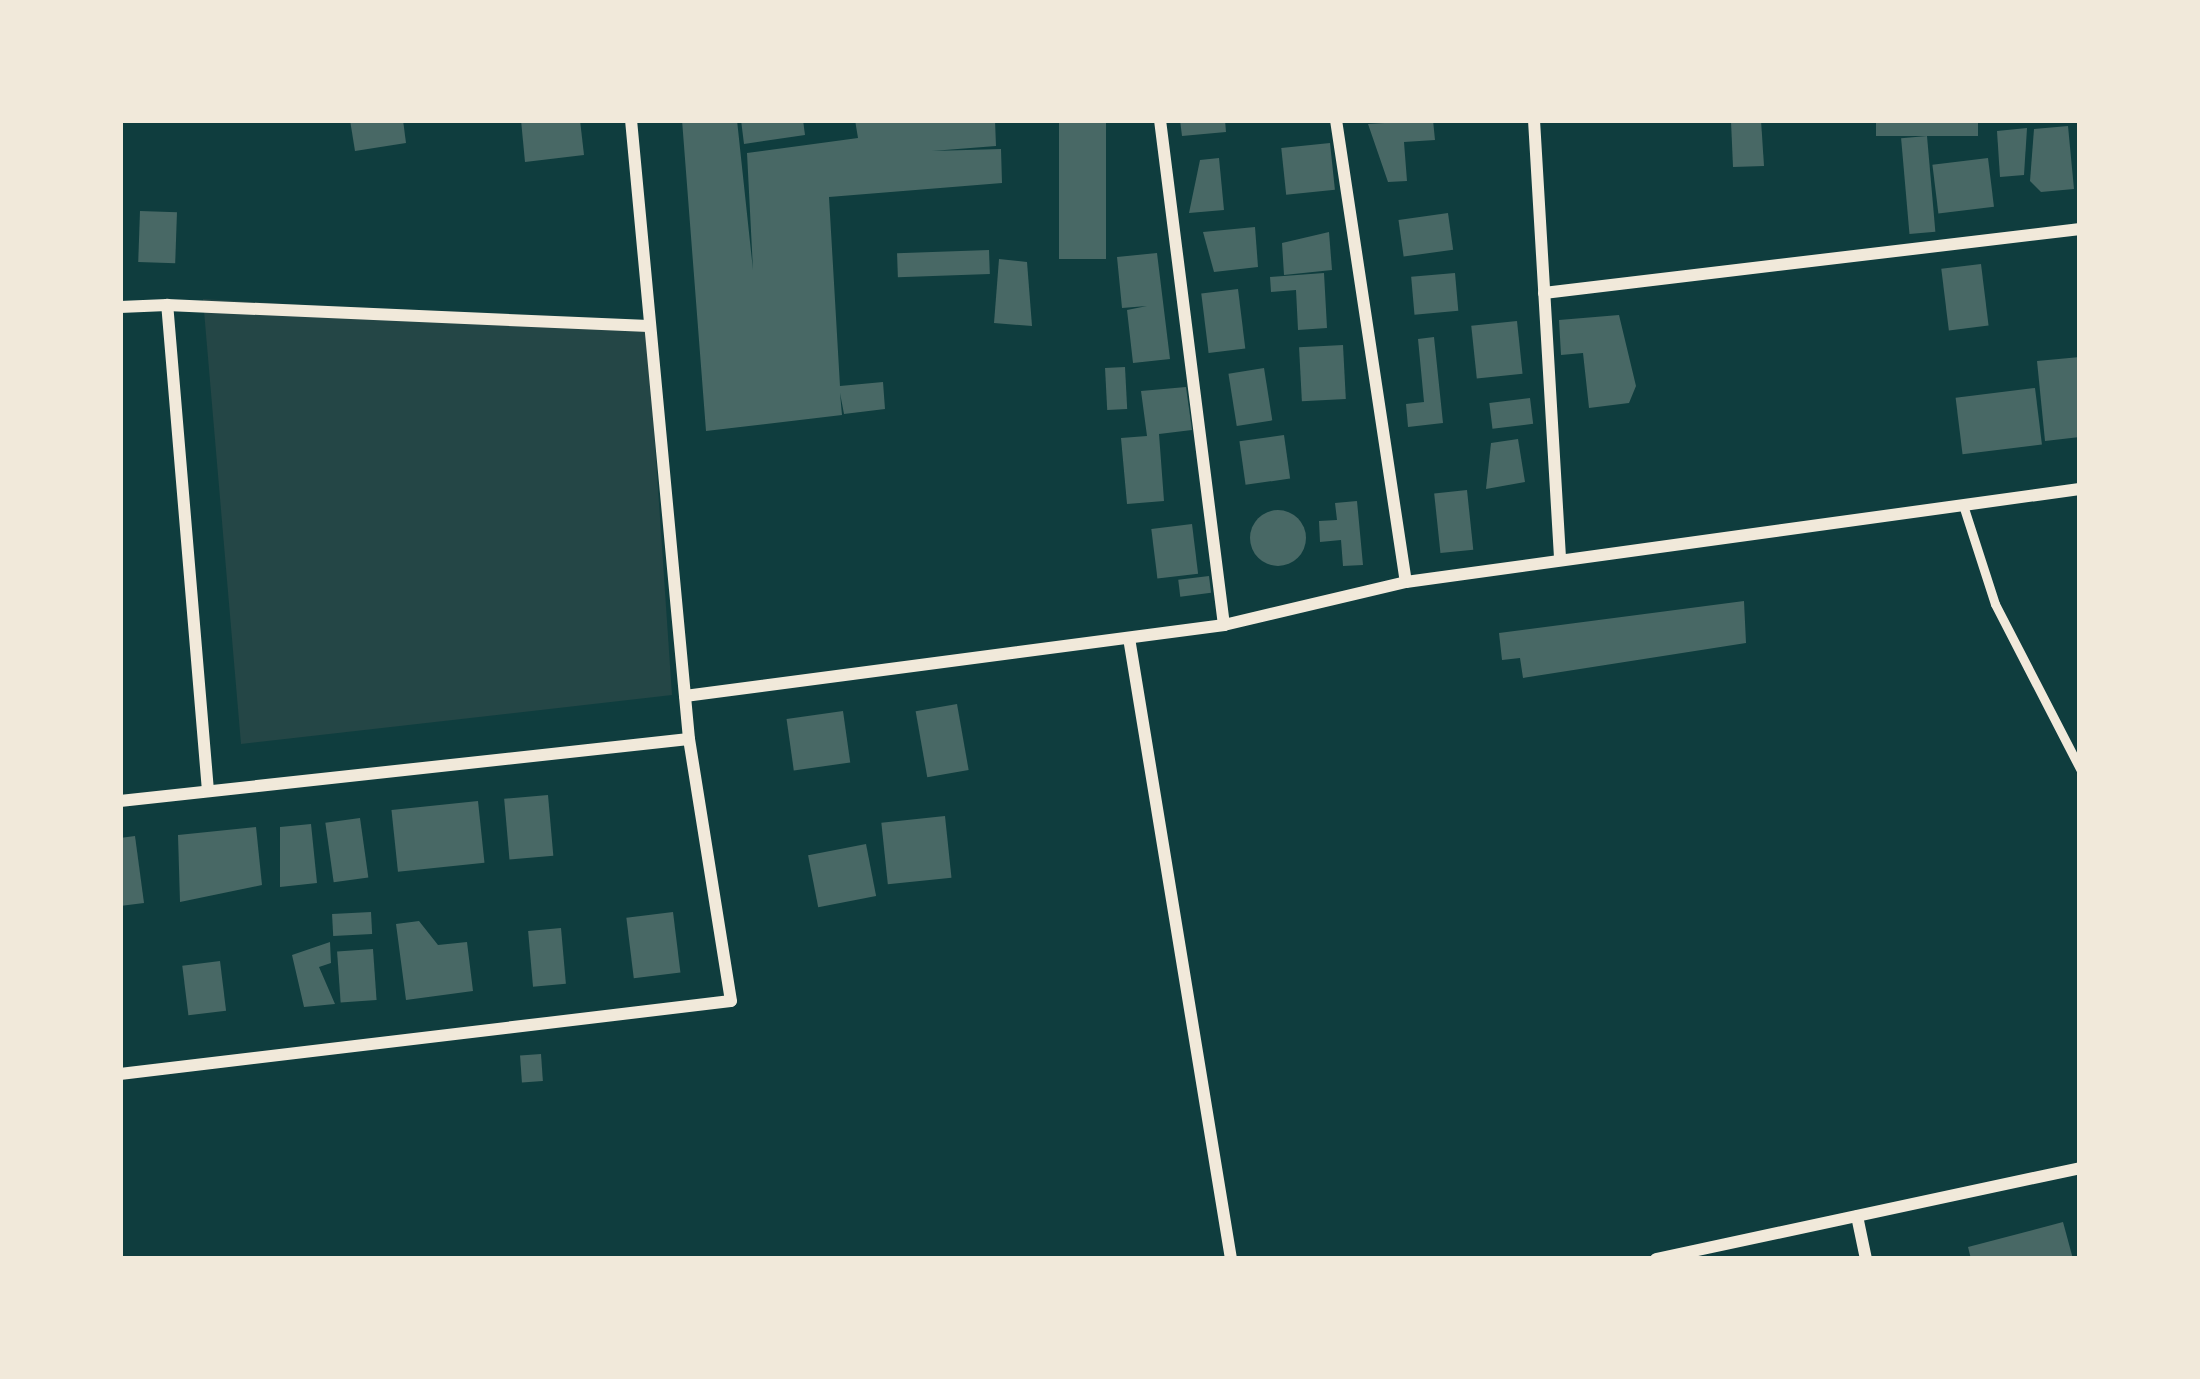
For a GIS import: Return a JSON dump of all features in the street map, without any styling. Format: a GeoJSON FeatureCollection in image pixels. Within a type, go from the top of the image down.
{"type":"FeatureCollection","features":[{"type":"Feature","properties":{"kind":"street"},"geometry":{"type":"LineString","coordinates":[[120,1074],[731,1001],[688,740],[631,120]]}},
{"type":"Feature","properties":{"kind":"street"},"geometry":{"type":"LineString","coordinates":[[1160,120],[1224,625]]}},
{"type":"Feature","properties":{"kind":"street"},"geometry":{"type":"LineString","coordinates":[[1336,120],[1406,582]]}},
{"type":"Feature","properties":{"kind":"street"},"geometry":{"type":"LineString","coordinates":[[1534,120],[1560,559]]}},
{"type":"Feature","properties":{"kind":"street"},"geometry":{"type":"LineString","coordinates":[[1544,292],[2080,229]]}},
{"type":"Feature","properties":{"kind":"street"},"geometry":{"type":"LineString","coordinates":[[120,307],[167,304],[649,326]]}},
{"type":"Feature","properties":{"kind":"street"},"geometry":{"type":"LineString","coordinates":[[167,304],[208,791]]}},
{"type":"Feature","properties":{"kind":"street"},"geometry":{"type":"LineString","coordinates":[[686,696],[1224,625],[1406,582],[2080,490]]}},
{"type":"Feature","properties":{"kind":"street"},"geometry":{"type":"LineString","coordinates":[[1129,638],[1231,1259]]}},
{"type":"Feature","properties":{"kind":"street"},"geometry":{"type":"LineString","coordinates":[[120,801],[688,740]]}},
{"type":"Feature","properties":{"kind":"street"},"geometry":{"type":"LineString","coordinates":[[1656,1259],[2080,1168]]}},
{"type":"Feature","properties":{"kind":"street"},"geometry":{"type":"LineString","coordinates":[[1857,1216],[1866,1259]]}},
{"type":"Feature","properties":{"kind":"lane"},"geometry":{"type":"LineString","coordinates":[[1963,505],[1995,604],[2080,769]]}},
{"type":"Feature","properties":{"kind":"shaded area"},"geometry":{"type":"Polygon","coordinates":[[[203,299],[647,326],[672,695],[241,744],[203,299]]]}},
{"type":"Feature","properties":{"kind":"building"},"geometry":{"type":"Polygon","coordinates":[[[350,120],[403,120],[406,143],[355,151],[350,120]]]}},
{"type":"Feature","properties":{"kind":"building"},"geometry":{"type":"Polygon","coordinates":[[[521,120],[580,120],[584,155],[525,162],[521,120]]]}},
{"type":"Feature","properties":{"kind":"building"},"geometry":{"type":"Polygon","coordinates":[[[682,120],[737,120],[753,270],[747,153],[858,138],[855,120],[995,120],[996,146],[932,151],[1001,149],[1002,183],[829,197],[840,386],[883,382],[885,409],[844,414],[840,393],[842,415],[706,431],[682,120]]]}},
{"type":"Feature","properties":{"kind":"building"},"geometry":{"type":"Polygon","coordinates":[[[741,120],[803,120],[805,135],[744,144],[741,120]]]}},
{"type":"Feature","properties":{"kind":"building"},"geometry":{"type":"Polygon","coordinates":[[[1059,120],[1106,120],[1106,259],[1059,259],[1059,120]]]}},
{"type":"Feature","properties":{"kind":"building"},"geometry":{"type":"Polygon","coordinates":[[[1180,120],[1225,120],[1226,132],[1182,136],[1180,120]]]}},
{"type":"Feature","properties":{"kind":"building"},"geometry":{"type":"Polygon","coordinates":[[[1433,120],[1435,140],[1404,142],[1407,181],[1388,182],[1368,124],[1433,120]]]}},
{"type":"Feature","properties":{"kind":"building"},"geometry":{"type":"Polygon","coordinates":[[[1761,120],[1764,166],[1733,167],[1731,121],[1761,120]]]}},
{"type":"Feature","properties":{"kind":"building"},"geometry":{"type":"Polygon","coordinates":[[[1876,120],[1978,120],[1978,136],[1876,136],[1876,120]]]}},
{"type":"Feature","properties":{"kind":"building"},"geometry":{"type":"Polygon","coordinates":[[[2068,126],[2074,189],[2041,192],[2030,181],[2034,129],[2068,126]]]}},
{"type":"Feature","properties":{"kind":"building"},"geometry":{"type":"Polygon","coordinates":[[[2027,128],[2024,175],[2000,177],[1997,131],[2027,128]]]}},
{"type":"Feature","properties":{"kind":"building"},"geometry":{"type":"Polygon","coordinates":[[[1927,136],[1935,232],[1909,234],[1901,138],[1927,136]]]}},
{"type":"Feature","properties":{"kind":"building"},"geometry":{"type":"Polygon","coordinates":[[[1330,143],[1335,190],[1286,195],[1281,148],[1330,143]]]}},
{"type":"Feature","properties":{"kind":"building"},"geometry":{"type":"Polygon","coordinates":[[[1219,158],[1224,210],[1189,213],[1200,160],[1219,158]]]}},
{"type":"Feature","properties":{"kind":"building"},"geometry":{"type":"Polygon","coordinates":[[[1988,158],[1994,207],[1938,213],[1932,165],[1988,158]]]}},
{"type":"Feature","properties":{"kind":"building"},"geometry":{"type":"Polygon","coordinates":[[[140,211],[177,212],[175,263],[138,262],[140,211]]]}},
{"type":"Feature","properties":{"kind":"building"},"geometry":{"type":"Polygon","coordinates":[[[1448,213],[1453,250],[1404,257],[1398,220],[1448,213]]]}},
{"type":"Feature","properties":{"kind":"building"},"geometry":{"type":"Polygon","coordinates":[[[1255,227],[1258,267],[1214,272],[1203,232],[1255,227]]]}},
{"type":"Feature","properties":{"kind":"building"},"geometry":{"type":"Polygon","coordinates":[[[1329,232],[1332,270],[1284,275],[1282,243],[1329,232]]]}},
{"type":"Feature","properties":{"kind":"building"},"geometry":{"type":"Polygon","coordinates":[[[989,250],[990,274],[898,277],[897,253],[989,250]]]}},
{"type":"Feature","properties":{"kind":"building"},"geometry":{"type":"Polygon","coordinates":[[[1157,253],[1170,359],[1133,363],[1127,310],[1147,306],[1122,308],[1117,257],[1157,253]]]}},
{"type":"Feature","properties":{"kind":"building"},"geometry":{"type":"Polygon","coordinates":[[[999,259],[1027,262],[1032,326],[994,323],[999,259]]]}},
{"type":"Feature","properties":{"kind":"building"},"geometry":{"type":"Polygon","coordinates":[[[1981,264],[1989,326],[1949,330],[1941,269],[1981,264]]]}},
{"type":"Feature","properties":{"kind":"building"},"geometry":{"type":"Polygon","coordinates":[[[1324,273],[1327,328],[1298,330],[1296,290],[1271,292],[1270,277],[1324,273]]]}},
{"type":"Feature","properties":{"kind":"building"},"geometry":{"type":"Polygon","coordinates":[[[1455,273],[1458,311],[1414,315],[1411,277],[1455,273]]]}},
{"type":"Feature","properties":{"kind":"building"},"geometry":{"type":"Polygon","coordinates":[[[1238,289],[1245,349],[1209,353],[1201,294],[1238,289]]]}},
{"type":"Feature","properties":{"kind":"building"},"geometry":{"type":"Polygon","coordinates":[[[1619,315],[1636,386],[1629,403],[1589,408],[1583,353],[1561,355],[1559,320],[1619,315]]]}},
{"type":"Feature","properties":{"kind":"building"},"geometry":{"type":"Polygon","coordinates":[[[1517,321],[1523,374],[1477,379],[1471,326],[1517,321]]]}},
{"type":"Feature","properties":{"kind":"building"},"geometry":{"type":"Polygon","coordinates":[[[1434,337],[1443,423],[1408,427],[1406,404],[1424,402],[1418,339],[1434,337]]]}},
{"type":"Feature","properties":{"kind":"building"},"geometry":{"type":"Polygon","coordinates":[[[1343,345],[1346,399],[1302,401],[1299,347],[1343,345]]]}},
{"type":"Feature","properties":{"kind":"building"},"geometry":{"type":"Polygon","coordinates":[[[2080,357],[2080,437],[2045,441],[2037,361],[2080,357]]]}},
{"type":"Feature","properties":{"kind":"building"},"geometry":{"type":"Polygon","coordinates":[[[1125,367],[1127,409],[1107,410],[1105,368],[1125,367]]]}},
{"type":"Feature","properties":{"kind":"building"},"geometry":{"type":"Polygon","coordinates":[[[1264,368],[1272,420],[1237,426],[1228,374],[1264,368]]]}},
{"type":"Feature","properties":{"kind":"building"},"geometry":{"type":"Polygon","coordinates":[[[1186,387],[1192,430],[1159,434],[1164,501],[1127,504],[1121,438],[1147,436],[1141,391],[1186,387]]]}},
{"type":"Feature","properties":{"kind":"building"},"geometry":{"type":"Polygon","coordinates":[[[2035,388],[2042,445],[1963,454],[1956,398],[2035,388]]]}},
{"type":"Feature","properties":{"kind":"building"},"geometry":{"type":"Polygon","coordinates":[[[1530,398],[1533,424],[1492,429],[1489,403],[1530,398]]]}},
{"type":"Feature","properties":{"kind":"building"},"geometry":{"type":"Polygon","coordinates":[[[1284,435],[1290,479],[1246,485],[1239,441],[1284,435]]]}},
{"type":"Feature","properties":{"kind":"building"},"geometry":{"type":"Polygon","coordinates":[[[1518,439],[1525,482],[1486,489],[1491,443],[1518,439]]]}},
{"type":"Feature","properties":{"kind":"building"},"geometry":{"type":"Polygon","coordinates":[[[1467,490],[1473,550],[1440,553],[1434,493],[1467,490]]]}},
{"type":"Feature","properties":{"kind":"building"},"geometry":{"type":"Polygon","coordinates":[[[1357,501],[1363,565],[1343,566],[1341,540],[1320,542],[1319,521],[1337,520],[1335,503],[1357,501]]]}},
{"type":"Feature","properties":{"kind":"building"},"geometry":{"type":"Polygon","coordinates":[[[1278,510],[1298,518],[1306,538],[1298,558],[1278,566],[1258,558],[1250,538],[1258,518],[1278,510]]]}},
{"type":"Feature","properties":{"kind":"building"},"geometry":{"type":"Polygon","coordinates":[[[1192,524],[1198,574],[1157,579],[1151,529],[1192,524]]]}},
{"type":"Feature","properties":{"kind":"building"},"geometry":{"type":"Polygon","coordinates":[[[1209,576],[1211,593],[1180,597],[1178,580],[1209,576]]]}},
{"type":"Feature","properties":{"kind":"building"},"geometry":{"type":"Polygon","coordinates":[[[1744,601],[1746,643],[1523,678],[1520,658],[1502,660],[1499,633],[1744,601]]]}},
{"type":"Feature","properties":{"kind":"building"},"geometry":{"type":"Polygon","coordinates":[[[957,704],[969,770],[927,777],[916,711],[957,704]]]}},
{"type":"Feature","properties":{"kind":"building"},"geometry":{"type":"Polygon","coordinates":[[[843,711],[850,762],[794,770],[787,719],[843,711]]]}},
{"type":"Feature","properties":{"kind":"building"},"geometry":{"type":"Polygon","coordinates":[[[548,795],[553,856],[509,860],[504,799],[548,795]]]}},
{"type":"Feature","properties":{"kind":"building"},"geometry":{"type":"Polygon","coordinates":[[[478,801],[484,863],[398,872],[391,810],[478,801]]]}},
{"type":"Feature","properties":{"kind":"building"},"geometry":{"type":"Polygon","coordinates":[[[945,816],[951,878],[888,884],[881,823],[945,816]]]}},
{"type":"Feature","properties":{"kind":"building"},"geometry":{"type":"Polygon","coordinates":[[[360,818],[368,877],[334,882],[325,823],[360,818]]]}},
{"type":"Feature","properties":{"kind":"building"},"geometry":{"type":"Polygon","coordinates":[[[311,824],[317,883],[280,887],[280,827],[311,824]]]}},
{"type":"Feature","properties":{"kind":"building"},"geometry":{"type":"Polygon","coordinates":[[[256,827],[262,885],[180,902],[178,835],[256,827]]]}},
{"type":"Feature","properties":{"kind":"building"},"geometry":{"type":"Polygon","coordinates":[[[135,836],[144,903],[120,906],[120,838],[135,836]]]}},
{"type":"Feature","properties":{"kind":"building"},"geometry":{"type":"Polygon","coordinates":[[[866,844],[876,896],[818,907],[808,855],[866,844]]]}},
{"type":"Feature","properties":{"kind":"building"},"geometry":{"type":"Polygon","coordinates":[[[371,912],[372,934],[333,936],[332,914],[371,912]]]}},
{"type":"Feature","properties":{"kind":"building"},"geometry":{"type":"Polygon","coordinates":[[[673,912],[680,973],[634,978],[626,918],[673,912]]]}},
{"type":"Feature","properties":{"kind":"building"},"geometry":{"type":"Polygon","coordinates":[[[419,921],[438,945],[467,942],[473,991],[406,1000],[396,924],[419,921]]]}},
{"type":"Feature","properties":{"kind":"building"},"geometry":{"type":"Polygon","coordinates":[[[561,928],[566,984],[533,987],[528,931],[561,928]]]}},
{"type":"Feature","properties":{"kind":"building"},"geometry":{"type":"Polygon","coordinates":[[[330,942],[331,963],[319,967],[335,1004],[304,1007],[292,955],[330,942]]]}},
{"type":"Feature","properties":{"kind":"building"},"geometry":{"type":"Polygon","coordinates":[[[373,949],[377,1000],[341,1002],[337,952],[373,949]]]}},
{"type":"Feature","properties":{"kind":"building"},"geometry":{"type":"Polygon","coordinates":[[[220,961],[226,1011],[188,1015],[182,966],[220,961]]]}},
{"type":"Feature","properties":{"kind":"building"},"geometry":{"type":"Polygon","coordinates":[[[541,1054],[543,1081],[522,1082],[520,1055],[541,1054]]]}},
{"type":"Feature","properties":{"kind":"building"},"geometry":{"type":"Polygon","coordinates":[[[2063,1222],[2073,1259],[1971,1259],[1968,1247],[2063,1222]]]}}]}
